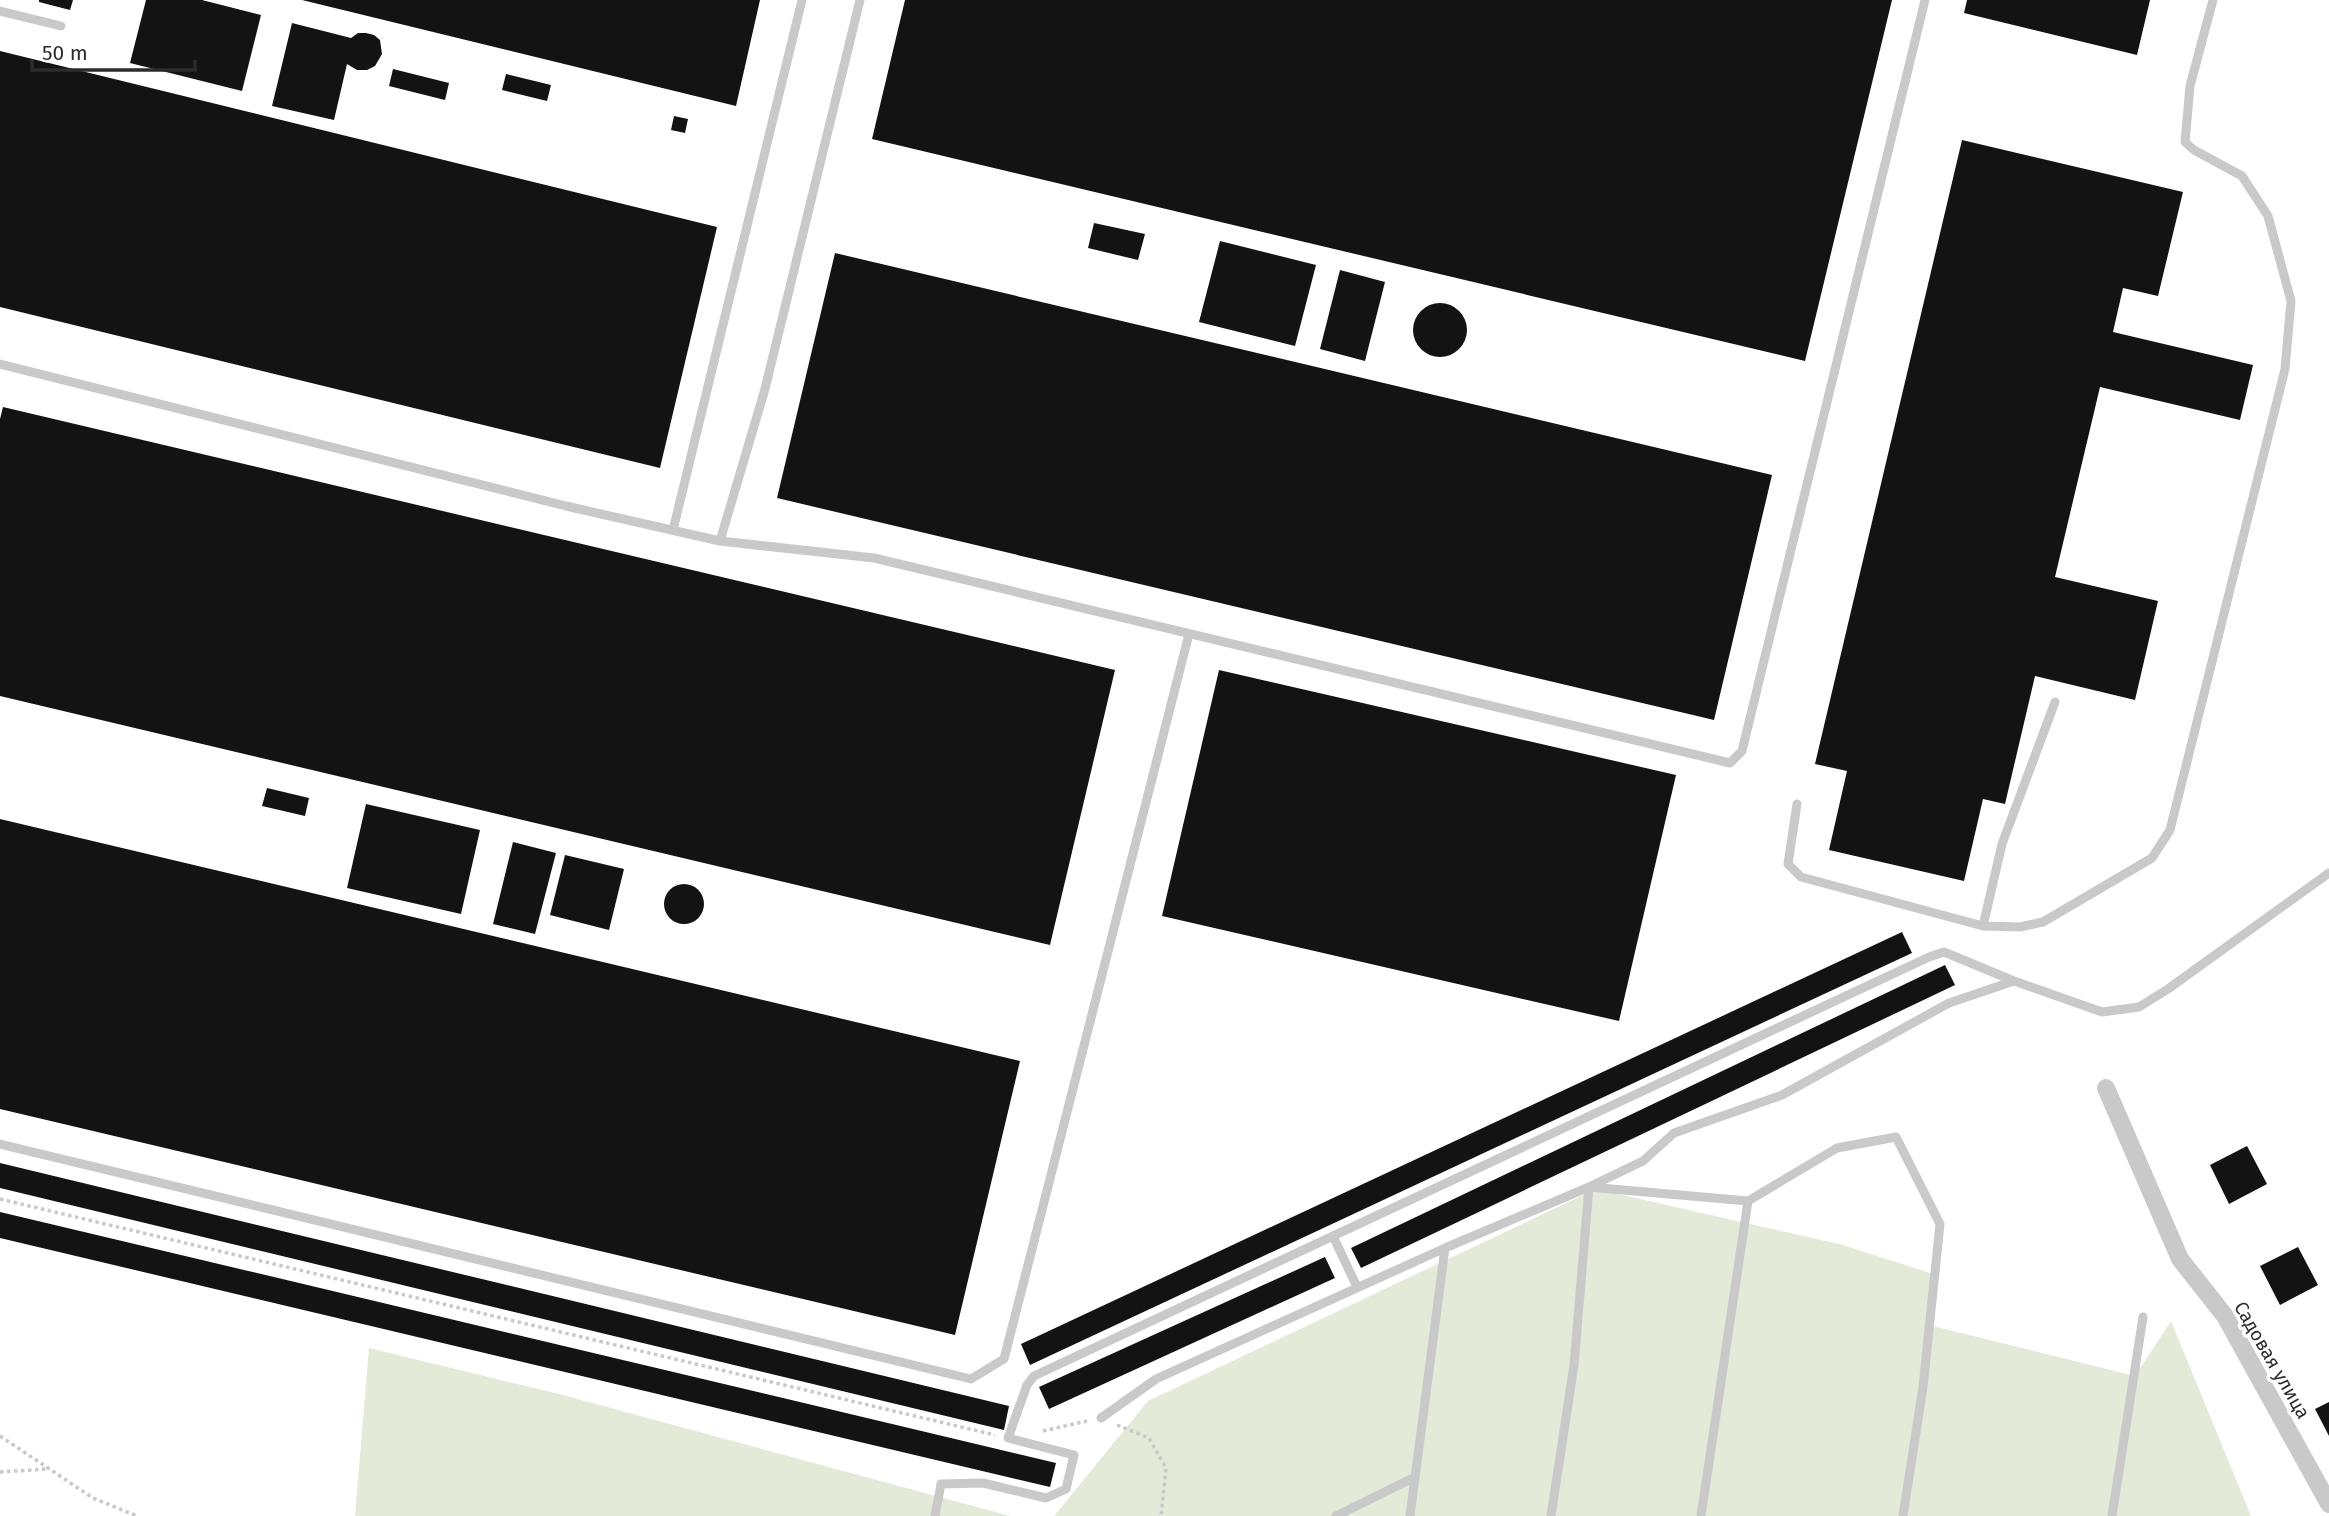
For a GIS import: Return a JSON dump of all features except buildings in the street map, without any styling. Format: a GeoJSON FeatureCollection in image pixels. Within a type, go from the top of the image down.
{"type":"FeatureCollection","features":[{"type":"Feature","properties":{"kind":"street","name":"Садовая улица"},"geometry":{"type":"LineString","coordinates":[[2106,1088],[2180,1259],[2225,1315],[2329,1504]]}},
{"type":"Feature","properties":{"kind":"lane"},"geometry":{"type":"LineString","coordinates":[[673,530],[802,0]]}},
{"type":"Feature","properties":{"kind":"lane"},"geometry":{"type":"LineString","coordinates":[[720,541],[765,389],[860,0]]}},
{"type":"Feature","properties":{"kind":"lane"},"geometry":{"type":"LineString","coordinates":[[0,364],[553,503],[720,541],[874,558],[1730,763],[1742,751],[1925,0]]}},
{"type":"Feature","properties":{"kind":"lane"},"geometry":{"type":"LineString","coordinates":[[1797,804],[1788,864],[1801,877],[1983,926],[2020,927],[2043,922],[2152,858],[2170,830],[2285,369],[2291,301],[2268,216],[2242,176],[2194,150],[2185,142],[2190,86],[2213,0]]}},
{"type":"Feature","properties":{"kind":"lane"},"geometry":{"type":"LineString","coordinates":[[0,12],[61,26]]}},
{"type":"Feature","properties":{"kind":"lane"},"geometry":{"type":"LineString","coordinates":[[0,1144],[971,1379],[1004,1359],[1189,634]]}},
{"type":"Feature","properties":{"kind":"lane"},"geometry":{"type":"LineString","coordinates":[[1983,926],[2002,844],[2055,702]]}},
{"type":"Feature","properties":{"kind":"lane"},"geometry":{"type":"LineString","coordinates":[[935,1516],[941,1484],[983,1483],[1046,1498],[1066,1489],[1074,1455],[1007,1438],[1027,1385],[1034,1376],[1929,957],[1944,952],[2014,981],[2102,1012],[2139,1007],[2329,873]]}},
{"type":"Feature","properties":{"kind":"lane"},"geometry":{"type":"LineString","coordinates":[[1101,1418],[1156,1379],[1357,1287],[1589,1187],[1643,1161],[1674,1133],[1782,1095],[1949,1003],[2014,981]]}},
{"type":"Feature","properties":{"kind":"lane"},"geometry":{"type":"LineString","coordinates":[[1589,1187],[1748,1200],[1837,1148],[1896,1137],[1940,1224],[1923,1387],[1903,1516]]}},
{"type":"Feature","properties":{"kind":"lane"},"geometry":{"type":"LineString","coordinates":[[1551,1516],[1574,1365],[1589,1187]]}},
{"type":"Feature","properties":{"kind":"lane"},"geometry":{"type":"LineString","coordinates":[[1701,1516],[1748,1200]]}},
{"type":"Feature","properties":{"kind":"lane"},"geometry":{"type":"LineString","coordinates":[[1333,1236],[1357,1287]]}},
{"type":"Feature","properties":{"kind":"lane"},"geometry":{"type":"LineString","coordinates":[[1410,1516],[1445,1248]]}},
{"type":"Feature","properties":{"kind":"lane"},"geometry":{"type":"LineString","coordinates":[[2112,1516],[2143,1317]]}},
{"type":"Feature","properties":{"kind":"lane"},"geometry":{"type":"LineString","coordinates":[[1336,1516],[1415,1477]]}},
{"type":"Feature","properties":{"kind":"path"},"geometry":{"type":"LineString","coordinates":[[0,1199],[1007,1438],[1101,1418],[1149,1438],[1166,1468],[1161,1516]]}},
{"type":"Feature","properties":{"kind":"path"},"geometry":{"type":"LineString","coordinates":[[0,1436],[93,1498],[137,1516]]}},
{"type":"Feature","properties":{"kind":"path"},"geometry":{"type":"LineString","coordinates":[[0,1472],[49,1469]]}},
{"type":"Feature","properties":{"kind":"green space"},"geometry":{"type":"Polygon","coordinates":[[[1596,1189],[1843,1245],[1933,1274],[1933,1326],[2135,1376],[2171,1321],[2251,1516],[1054,1516],[1148,1401],[1596,1189]]]}},
{"type":"Feature","properties":{"kind":"green space"},"geometry":{"type":"Polygon","coordinates":[[[369,1348],[559,1394],[1010,1516],[355,1516],[369,1348]]]}}]}
